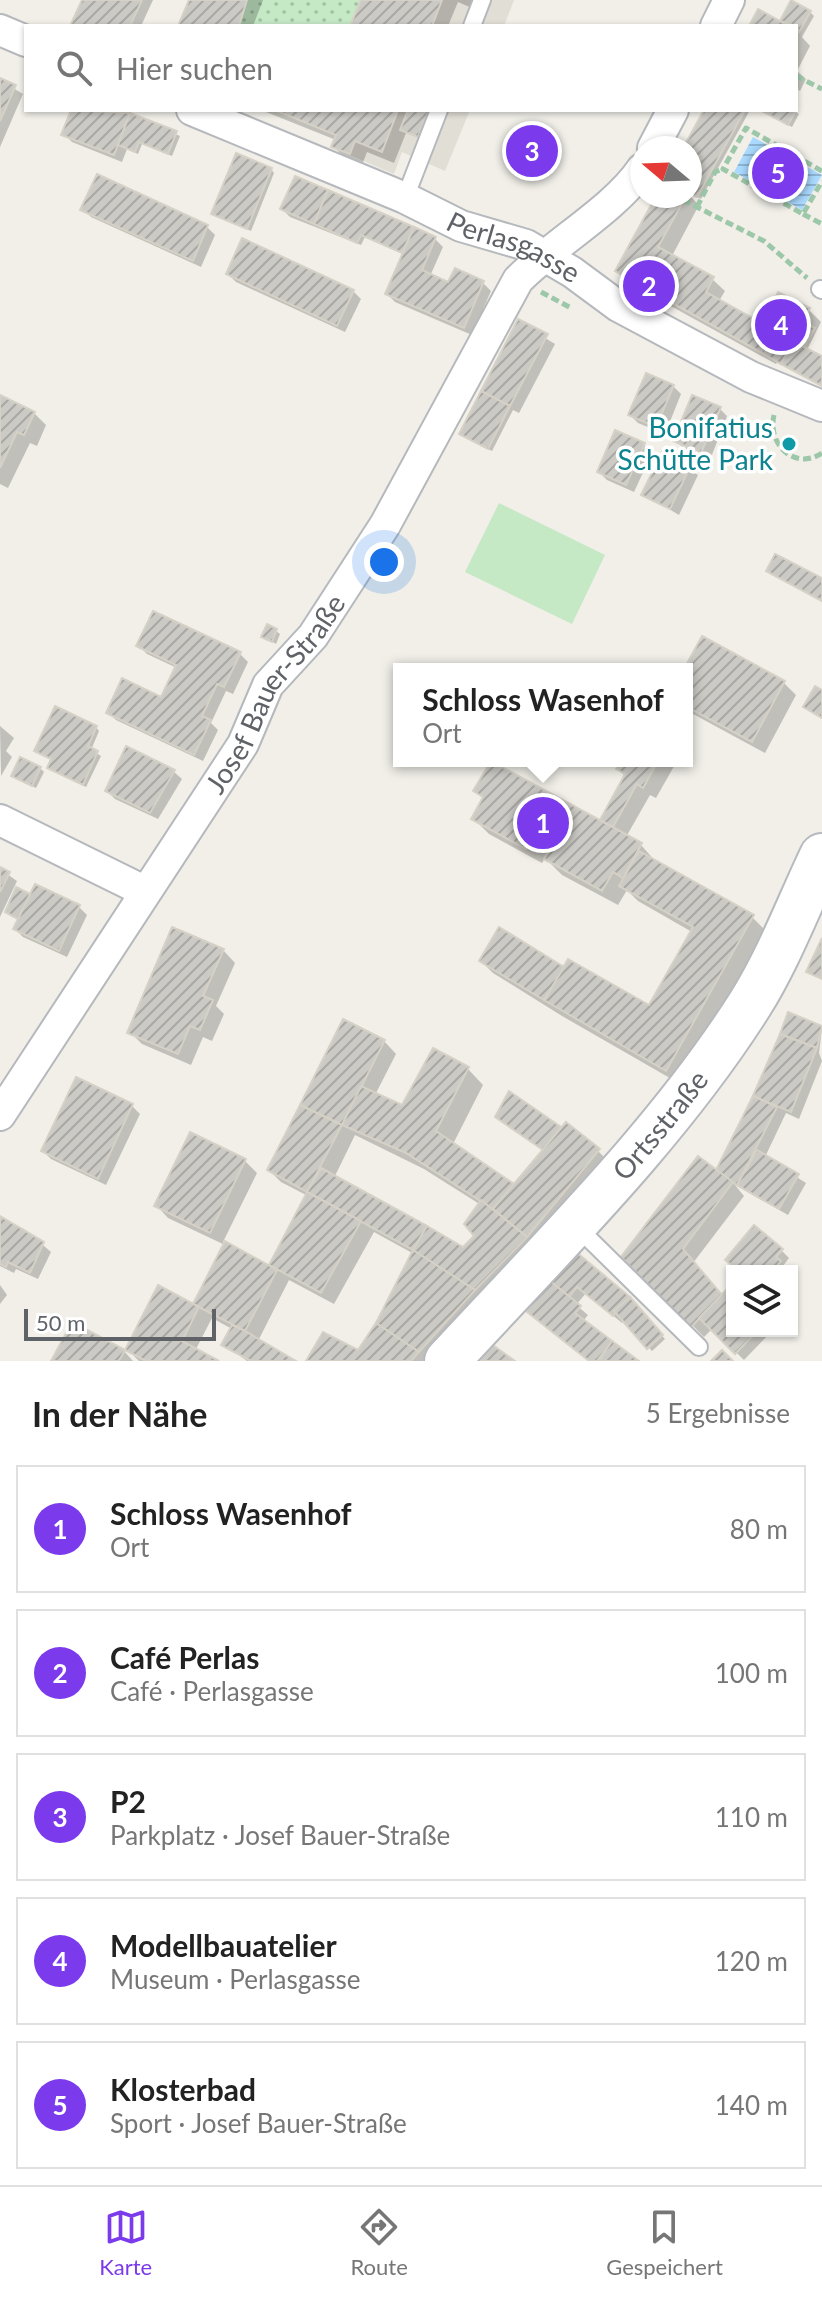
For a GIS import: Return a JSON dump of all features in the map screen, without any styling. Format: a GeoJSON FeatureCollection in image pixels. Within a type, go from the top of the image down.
{"type":"FeatureCollection","features":[{"type":"Feature","properties":{"kind":"street"},"geometry":{"type":"LineString","coordinates":[[717,24],[729,0]]}},
{"type":"Feature","properties":{"kind":"street"},"geometry":{"type":"LineString","coordinates":[[0,30],[24,40]]}},
{"type":"Feature","properties":{"kind":"street","name":"Perlasgasse"},"geometry":{"type":"LineString","coordinates":[[197,112],[405,198],[461,226],[509,238],[543,255],[618,306],[751,377],[822,406]]}},
{"type":"Feature","properties":{"kind":"street"},"geometry":{"type":"LineString","coordinates":[[659,136],[672,112]]}},
{"type":"Feature","properties":{"kind":"street","name":"Josef Bauer-Straße"},"geometry":{"type":"LineString","coordinates":[[0,1115],[243,744],[268,685],[313,636],[385,525],[518,280],[630,180]]}},
{"type":"Feature","properties":{"kind":"street"},"geometry":{"type":"LineString","coordinates":[[0,820],[144,891]]}},
{"type":"Feature","properties":{"kind":"street","name":"Ortsstraße"},"geometry":{"type":"LineString","coordinates":[[447,1361],[574,1224],[709,1066],[753,1000],[822,856]]}},
{"type":"Feature","properties":{"kind":"lane"},"geometry":{"type":"LineString","coordinates":[[473,24],[482,0]]}},
{"type":"Feature","properties":{"kind":"lane"},"geometry":{"type":"LineString","coordinates":[[405,198],[438,112]]}},
{"type":"Feature","properties":{"kind":"lane"},"geometry":{"type":"LineString","coordinates":[[574,1224],[699,1347]]}},
{"type":"Feature","properties":{"kind":"path"},"geometry":{"type":"LineString","coordinates":[[798,77],[822,89]]}},
{"type":"Feature","properties":{"kind":"path"},"geometry":{"type":"LineString","coordinates":[[702,197],[715,172],[723,169],[746,128],[822,171]]}},
{"type":"Feature","properties":{"kind":"path"},"geometry":{"type":"LineString","coordinates":[[727,142],[735,147]]}},
{"type":"Feature","properties":{"kind":"path"},"geometry":{"type":"LineString","coordinates":[[723,169],[822,224]]}},
{"type":"Feature","properties":{"kind":"path"},"geometry":{"type":"LineString","coordinates":[[803,214],[822,181]]}},
{"type":"Feature","properties":{"kind":"path"},"geometry":{"type":"LineString","coordinates":[[699,208],[764,241],[821,289]]}},
{"type":"Feature","properties":{"kind":"path"},"geometry":{"type":"LineString","coordinates":[[774,415],[772,426],[777,446],[793,459],[813,459],[822,453]]}},
{"type":"Feature","properties":{"kind":"shaded area"},"geometry":{"type":"Polygon","coordinates":[[[189,0],[514,0],[505,24],[179,24],[189,0]]]}},
{"type":"Feature","properties":{"kind":"shaded area"},"geometry":{"type":"Polygon","coordinates":[[[280,112],[469,112],[445,171],[402,152],[394,174],[331,147],[336,134],[280,112]]]}},
{"type":"Feature","properties":{"kind":"green space"},"geometry":{"type":"Polygon","coordinates":[[[247,0],[361,0],[351,24],[240,24],[247,0]]]}},
{"type":"Feature","properties":{"kind":"green space"},"geometry":{"type":"Polygon","coordinates":[[[499,503],[605,555],[572,624],[465,572],[499,503]]]}},
{"type":"Feature","properties":{"kind":"water"},"geometry":{"type":"Polygon","coordinates":[[[753,137],[822,175],[802,210],[734,172],[753,137]]]}},
{"type":"Feature","properties":{"kind":"building"},"geometry":{"type":"Polygon","coordinates":[[[82,0],[142,0],[131,24],[71,24],[82,0]]]}},
{"type":"Feature","properties":{"kind":"building"},"geometry":{"type":"Polygon","coordinates":[[[189,0],[247,0],[240,24],[179,24],[189,0]]]}},
{"type":"Feature","properties":{"kind":"building"},"geometry":{"type":"Polygon","coordinates":[[[361,0],[442,0],[433,24],[351,24],[361,0]]]}},
{"type":"Feature","properties":{"kind":"building"},"geometry":{"type":"Polygon","coordinates":[[[791,0],[811,11],[799,32],[798,24],[780,21],[791,0]]]}},
{"type":"Feature","properties":{"kind":"building"},"geometry":{"type":"Polygon","coordinates":[[[758,9],[785,24],[750,24],[758,9]]]}},
{"type":"Feature","properties":{"kind":"building"},"geometry":{"type":"Polygon","coordinates":[[[0,78],[16,85],[0,121],[0,78]]]}},
{"type":"Feature","properties":{"kind":"building"},"geometry":{"type":"Polygon","coordinates":[[[70,112],[130,113],[114,155],[61,135],[70,112]]]}},
{"type":"Feature","properties":{"kind":"building"},"geometry":{"type":"Polygon","coordinates":[[[280,112],[397,112],[382,152],[355,141],[350,154],[331,147],[336,135],[280,112]]]}},
{"type":"Feature","properties":{"kind":"building"},"geometry":{"type":"Polygon","coordinates":[[[407,112],[428,112],[418,137],[400,130],[407,112]]]}},
{"type":"Feature","properties":{"kind":"building"},"geometry":{"type":"Polygon","coordinates":[[[703,112],[744,112],[702,188],[702,136],[690,136],[703,112]]]}},
{"type":"Feature","properties":{"kind":"building"},"geometry":{"type":"Polygon","coordinates":[[[764,112],[795,112],[788,125],[764,112]]]}},
{"type":"Feature","properties":{"kind":"building"},"geometry":{"type":"Polygon","coordinates":[[[130,113],[177,131],[168,154],[139,142],[135,152],[118,145],[130,113]]]}},
{"type":"Feature","properties":{"kind":"building"},"geometry":{"type":"Polygon","coordinates":[[[236,153],[272,168],[247,229],[211,214],[236,153]]]}},
{"type":"Feature","properties":{"kind":"building"},"geometry":{"type":"Polygon","coordinates":[[[97,174],[208,225],[193,261],[80,210],[97,174]]]}},
{"type":"Feature","properties":{"kind":"building"},"geometry":{"type":"Polygon","coordinates":[[[295,176],[328,190],[314,224],[280,209],[295,176]]]}},
{"type":"Feature","properties":{"kind":"building"},"geometry":{"type":"Polygon","coordinates":[[[328,190],[414,227],[402,253],[361,235],[357,243],[314,224],[328,190]]]}},
{"type":"Feature","properties":{"kind":"building"},"geometry":{"type":"Polygon","coordinates":[[[649,208],[679,208],[658,247],[714,277],[706,292],[776,331],[764,354],[615,271],[649,208]]]}},
{"type":"Feature","properties":{"kind":"building"},"geometry":{"type":"Polygon","coordinates":[[[414,227],[436,237],[422,270],[448,282],[455,268],[484,281],[464,328],[385,294],[414,227]]]}},
{"type":"Feature","properties":{"kind":"building"},"geometry":{"type":"Polygon","coordinates":[[[242,238],[354,290],[337,326],[226,274],[242,238]]]}},
{"type":"Feature","properties":{"kind":"building"},"geometry":{"type":"Polygon","coordinates":[[[778,292],[810,308],[793,340],[776,331],[783,317],[769,310],[778,292]]]}},
{"type":"Feature","properties":{"kind":"building"},"geometry":{"type":"Polygon","coordinates":[[[518,319],[548,334],[510,406],[481,391],[518,319]]]}},
{"type":"Feature","properties":{"kind":"building"},"geometry":{"type":"Polygon","coordinates":[[[803,322],[815,328],[804,347],[822,356],[822,386],[781,364],[803,322]]]}},
{"type":"Feature","properties":{"kind":"building"},"geometry":{"type":"Polygon","coordinates":[[[776,331],[793,340],[781,364],[764,354],[776,331]]]}},
{"type":"Feature","properties":{"kind":"building"},"geometry":{"type":"Polygon","coordinates":[[[646,373],[674,385],[656,427],[628,415],[646,373]]]}},
{"type":"Feature","properties":{"kind":"building"},"geometry":{"type":"Polygon","coordinates":[[[481,391],[510,406],[488,449],[459,434],[481,391]]]}},
{"type":"Feature","properties":{"kind":"building"},"geometry":{"type":"Polygon","coordinates":[[[0,395],[35,412],[24,435],[17,432],[0,468],[0,395]]]}},
{"type":"Feature","properties":{"kind":"building"},"geometry":{"type":"Polygon","coordinates":[[[692,395],[721,407],[701,453],[673,441],[692,395]]]}},
{"type":"Feature","properties":{"kind":"building"},"geometry":{"type":"Polygon","coordinates":[[[615,430],[645,443],[626,485],[597,472],[615,430]]]}},
{"type":"Feature","properties":{"kind":"building"},"geometry":{"type":"Polygon","coordinates":[[[662,452],[691,465],[670,509],[641,495],[662,452]]]}},
{"type":"Feature","properties":{"kind":"building"},"geometry":{"type":"Polygon","coordinates":[[[775,554],[822,578],[822,601],[766,571],[775,554]]]}},
{"type":"Feature","properties":{"kind":"building"},"geometry":{"type":"Polygon","coordinates":[[[153,611],[241,652],[224,687],[217,684],[202,716],[211,720],[194,755],[106,713],[122,678],[161,697],[176,665],[136,646],[153,611]]]}},
{"type":"Feature","properties":{"kind":"building"},"geometry":{"type":"Polygon","coordinates":[[[267,624],[277,629],[272,642],[261,637],[267,624]]]}},
{"type":"Feature","properties":{"kind":"building"},"geometry":{"type":"Polygon","coordinates":[[[702,636],[785,681],[752,742],[693,710],[693,663],[687,663],[702,636]]]}},
{"type":"Feature","properties":{"kind":"building"},"geometry":{"type":"Polygon","coordinates":[[[815,686],[822,690],[822,718],[803,707],[815,686]]]}},
{"type":"Feature","properties":{"kind":"building"},"geometry":{"type":"Polygon","coordinates":[[[55,706],[97,726],[88,746],[98,751],[83,785],[47,768],[51,759],[34,751],[55,706]]]}},
{"type":"Feature","properties":{"kind":"building"},"geometry":{"type":"Polygon","coordinates":[[[126,746],[175,770],[150,813],[105,791],[126,746]]]}},
{"type":"Feature","properties":{"kind":"building"},"geometry":{"type":"Polygon","coordinates":[[[20,757],[41,767],[32,786],[11,776],[20,757]]]}},
{"type":"Feature","properties":{"kind":"building"},"geometry":{"type":"Polygon","coordinates":[[[487,767],[502,767],[642,843],[623,878],[613,872],[602,891],[544,859],[555,839],[537,829],[526,849],[471,819],[483,797],[473,791],[487,767]]]}},
{"type":"Feature","properties":{"kind":"building"},"geometry":{"type":"Polygon","coordinates":[[[655,767],[643,788],[637,784],[613,827],[600,820],[625,774],[616,769],[655,767]]]}},
{"type":"Feature","properties":{"kind":"building"},"geometry":{"type":"Polygon","coordinates":[[[639,851],[754,915],[666,1071],[544,1000],[568,959],[649,1005],[693,927],[619,886],[639,851]]]}},
{"type":"Feature","properties":{"kind":"building"},"geometry":{"type":"Polygon","coordinates":[[[0,867],[10,872],[0,892],[0,867]]]}},
{"type":"Feature","properties":{"kind":"building"},"geometry":{"type":"Polygon","coordinates":[[[35,884],[80,905],[59,951],[13,929],[35,884]]]}},
{"type":"Feature","properties":{"kind":"building"},"geometry":{"type":"Polygon","coordinates":[[[16,887],[30,894],[18,919],[5,912],[16,887]]]}},
{"type":"Feature","properties":{"kind":"building"},"geometry":{"type":"Polygon","coordinates":[[[172,927],[224,949],[203,996],[213,1000],[200,1030],[190,1026],[178,1054],[127,1033],[172,927]]]}},
{"type":"Feature","properties":{"kind":"building"},"geometry":{"type":"Polygon","coordinates":[[[499,927],[564,967],[544,1000],[479,961],[499,927]]]}},
{"type":"Feature","properties":{"kind":"building"},"geometry":{"type":"Polygon","coordinates":[[[822,938],[822,979],[806,972],[822,938]]]}},
{"type":"Feature","properties":{"kind":"building"},"geometry":{"type":"Polygon","coordinates":[[[788,1012],[822,1026],[817,1048],[780,1034],[788,1012]]]}},
{"type":"Feature","properties":{"kind":"building"},"geometry":{"type":"Polygon","coordinates":[[[343,1019],[385,1040],[342,1125],[300,1105],[343,1019]]]}},
{"type":"Feature","properties":{"kind":"building"},"geometry":{"type":"Polygon","coordinates":[[[780,1034],[817,1048],[791,1112],[753,1096],[780,1034]]]}},
{"type":"Feature","properties":{"kind":"building"},"geometry":{"type":"Polygon","coordinates":[[[433,1048],[469,1067],[436,1131],[514,1184],[493,1209],[406,1153],[342,1125],[361,1086],[402,1105],[433,1048]]]}},
{"type":"Feature","properties":{"kind":"building"},"geometry":{"type":"Polygon","coordinates":[[[76,1077],[133,1104],[98,1179],[41,1151],[76,1077]]]}},
{"type":"Feature","properties":{"kind":"building"},"geometry":{"type":"Polygon","coordinates":[[[509,1091],[561,1127],[543,1150],[495,1117],[509,1091]]]}},
{"type":"Feature","properties":{"kind":"building"},"geometry":{"type":"Polygon","coordinates":[[[753,1096],[777,1107],[737,1185],[715,1172],[753,1096]]]}},
{"type":"Feature","properties":{"kind":"building"},"geometry":{"type":"Polygon","coordinates":[[[300,1105],[342,1125],[307,1192],[267,1170],[300,1105]]]}},
{"type":"Feature","properties":{"kind":"building"},"geometry":{"type":"Polygon","coordinates":[[[566,1122],[600,1149],[527,1237],[493,1209],[566,1122]]]}},
{"type":"Feature","properties":{"kind":"building"},"geometry":{"type":"Polygon","coordinates":[[[190,1132],[246,1159],[210,1233],[154,1206],[190,1132]]]}},
{"type":"Feature","properties":{"kind":"building"},"geometry":{"type":"Polygon","coordinates":[[[757,1150],[799,1174],[779,1209],[737,1185],[757,1150]]]}},
{"type":"Feature","properties":{"kind":"building"},"geometry":{"type":"Polygon","coordinates":[[[698,1156],[733,1182],[683,1249],[722,1295],[691,1327],[621,1257],[698,1156]]]}},
{"type":"Feature","properties":{"kind":"building"},"geometry":{"type":"Polygon","coordinates":[[[321,1168],[427,1226],[413,1250],[307,1192],[321,1168]]]}},
{"type":"Feature","properties":{"kind":"building"},"geometry":{"type":"Polygon","coordinates":[[[307,1192],[361,1221],[321,1293],[269,1265],[307,1192]]]}},
{"type":"Feature","properties":{"kind":"building"},"geometry":{"type":"Polygon","coordinates":[[[481,1200],[527,1237],[475,1290],[413,1250],[427,1226],[463,1247],[474,1236],[464,1224],[481,1200]]]}},
{"type":"Feature","properties":{"kind":"building"},"geometry":{"type":"Polygon","coordinates":[[[0,1216],[44,1242],[30,1273],[8,1262],[6,1267],[0,1264],[0,1216]]]}},
{"type":"Feature","properties":{"kind":"building"},"geometry":{"type":"Polygon","coordinates":[[[754,1225],[783,1249],[776,1257],[781,1261],[778,1265],[731,1265],[725,1260],[754,1225]]]}},
{"type":"Feature","properties":{"kind":"building"},"geometry":{"type":"Polygon","coordinates":[[[225,1241],[277,1270],[245,1331],[193,1304],[225,1241]]]}},
{"type":"Feature","properties":{"kind":"building"},"geometry":{"type":"Polygon","coordinates":[[[413,1250],[475,1290],[419,1352],[376,1323],[413,1250]]]}},
{"type":"Feature","properties":{"kind":"building"},"geometry":{"type":"Polygon","coordinates":[[[575,1251],[630,1297],[613,1316],[577,1287],[569,1297],[550,1281],[575,1251]]]}},
{"type":"Feature","properties":{"kind":"building"},"geometry":{"type":"Polygon","coordinates":[[[550,1281],[581,1306],[575,1313],[612,1341],[597,1361],[589,1361],[526,1311],[550,1281]]]}},
{"type":"Feature","properties":{"kind":"building"},"geometry":{"type":"Polygon","coordinates":[[[158,1285],[199,1307],[182,1341],[219,1361],[146,1361],[125,1350],[158,1285]]]}},
{"type":"Feature","properties":{"kind":"building"},"geometry":{"type":"Polygon","coordinates":[[[726,1290],[726,1337],[751,1337],[735,1354],[699,1318],[726,1290]]]}},
{"type":"Feature","properties":{"kind":"building"},"geometry":{"type":"Polygon","coordinates":[[[630,1297],[663,1335],[647,1349],[614,1311],[630,1297]]]}},
{"type":"Feature","properties":{"kind":"building"},"geometry":{"type":"Polygon","coordinates":[[[72,1322],[125,1350],[119,1361],[51,1361],[72,1322]]]}},
{"type":"Feature","properties":{"kind":"building"},"geometry":{"type":"Polygon","coordinates":[[[376,1323],[419,1352],[411,1361],[306,1361],[323,1332],[358,1350],[376,1323]]]}},
{"type":"Feature","properties":{"kind":"building"},"geometry":{"type":"Polygon","coordinates":[[[232,1325],[296,1361],[251,1361],[221,1345],[232,1325]]]}},
{"type":"Feature","properties":{"kind":"building"},"geometry":{"type":"Polygon","coordinates":[[[612,1341],[639,1361],[599,1361],[612,1341]]]}},
{"type":"Feature","properties":{"kind":"building"},"geometry":{"type":"Polygon","coordinates":[[[490,1343],[515,1361],[477,1361],[490,1343]]]}},
{"type":"Feature","properties":{"kind":"building"},"geometry":{"type":"Polygon","coordinates":[[[722,1350],[733,1361],[711,1361],[722,1350]]]}},
{"type":"Feature","properties":{"kind":"place","name":"P2"},"geometry":{"type":"Point","coordinates":[532,151]}},
{"type":"Feature","properties":{"kind":"place","name":"Klosterbad"},"geometry":{"type":"Point","coordinates":[778,173]}},
{"type":"Feature","properties":{"kind":"place","name":"Café Perlas"},"geometry":{"type":"Point","coordinates":[649,286]}},
{"type":"Feature","properties":{"kind":"place","name":"Modellbauatelier"},"geometry":{"type":"Point","coordinates":[781,325]}},
{"type":"Feature","properties":{"kind":"place","name":"Bonifatius Schütte Park"},"geometry":{"type":"Point","coordinates":[789,444]}},
{"type":"Feature","properties":{"kind":"place","name":"Schloss Wasenhof"},"geometry":{"type":"Point","coordinates":[543,823]}}]}
